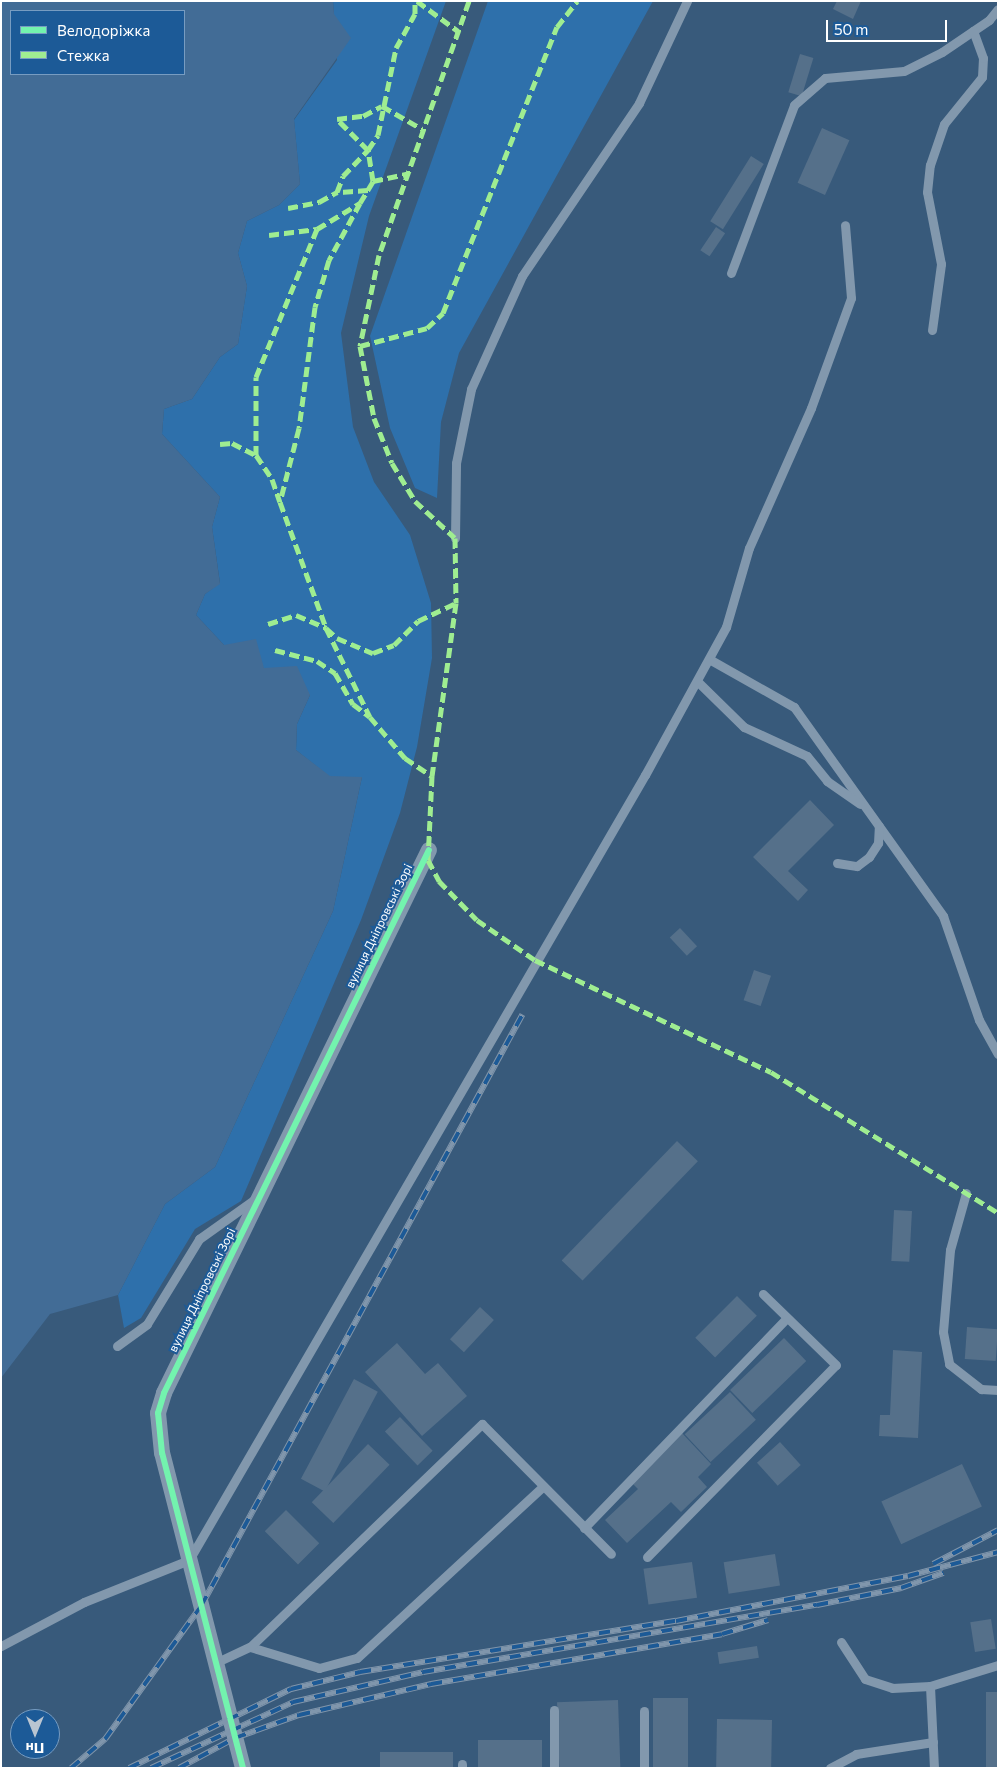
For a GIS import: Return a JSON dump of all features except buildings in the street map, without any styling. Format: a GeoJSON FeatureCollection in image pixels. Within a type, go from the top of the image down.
{"type":"FeatureCollection","features":[{"type":"Feature","properties":{"kind":"street","name":"вулиця Дніпровські Зорі"},"geometry":{"type":"LineString","coordinates":[[243,1768],[162,1453],[158,1413],[429,850]]}},
{"type":"Feature","properties":{"kind":"lane"},"geometry":{"type":"LineString","coordinates":[[455,538],[456,463],[471,389],[522,276],[639,103],[687,1]]}},
{"type":"Feature","properties":{"kind":"lane"},"geometry":{"type":"LineString","coordinates":[[731,273],[794,105],[825,78],[904,71],[973,31],[998,9]]}},
{"type":"Feature","properties":{"kind":"lane"},"geometry":{"type":"LineString","coordinates":[[932,330],[941,264],[927,192],[930,165],[944,124],[982,77],[983,58],[973,31]]}},
{"type":"Feature","properties":{"kind":"lane"},"geometry":{"type":"LineString","coordinates":[[1,1646],[84,1602],[189,1560],[697,681],[726,627],[749,548],[811,408],[851,298],[845,225]]}},
{"type":"Feature","properties":{"kind":"lane"},"geometry":{"type":"LineString","coordinates":[[709,659],[794,707],[943,916],[979,1020],[998,1054]]}},
{"type":"Feature","properties":{"kind":"lane"},"geometry":{"type":"LineString","coordinates":[[697,681],[744,727],[807,756],[827,781],[866,808]]}},
{"type":"Feature","properties":{"kind":"lane"},"geometry":{"type":"LineString","coordinates":[[837,863],[857,866],[869,857],[878,843],[879,826]]}},
{"type":"Feature","properties":{"kind":"lane"},"geometry":{"type":"LineString","coordinates":[[966,1193],[950,1250],[943,1332],[949,1364],[981,1389],[998,1390]]}},
{"type":"Feature","properties":{"kind":"lane"},"geometry":{"type":"LineString","coordinates":[[117,1346],[147,1324],[199,1239],[262,1194]]}},
{"type":"Feature","properties":{"kind":"lane"},"geometry":{"type":"LineString","coordinates":[[647,1557],[836,1365],[763,1294]]}},
{"type":"Feature","properties":{"kind":"lane"},"geometry":{"type":"LineString","coordinates":[[584,1528],[787,1318]]}},
{"type":"Feature","properties":{"kind":"lane"},"geometry":{"type":"LineString","coordinates":[[215,1663],[250,1647],[482,1424],[610,1554]]}},
{"type":"Feature","properties":{"kind":"lane"},"geometry":{"type":"LineString","coordinates":[[250,1647],[319,1668],[357,1658],[542,1487]]}},
{"type":"Feature","properties":{"kind":"lane"},"geometry":{"type":"LineString","coordinates":[[841,1642],[865,1679],[892,1688],[930,1686],[998,1665]]}},
{"type":"Feature","properties":{"kind":"lane"},"geometry":{"type":"LineString","coordinates":[[930,1686],[934,1768]]}},
{"type":"Feature","properties":{"kind":"lane"},"geometry":{"type":"LineString","coordinates":[[554,1710],[554,1768]]}},
{"type":"Feature","properties":{"kind":"lane"},"geometry":{"type":"LineString","coordinates":[[644,1711],[644,1768]]}},
{"type":"Feature","properties":{"kind":"lane"},"geometry":{"type":"LineString","coordinates":[[830,1768],[856,1754],[933,1742]]}},
{"type":"Feature","properties":{"kind":"shaded area"},"geometry":{"type":"Polygon","coordinates":[[[1,1],[333,1],[334,14],[351,38],[294,119],[300,184],[279,205],[247,221],[238,253],[247,286],[238,344],[220,357],[192,399],[164,409],[162,434],[220,497],[212,527],[220,584],[205,594],[196,615],[224,645],[256,639],[264,668],[297,666],[310,695],[297,724],[296,750],[330,776],[362,777],[333,911],[215,1167],[165,1204],[118,1295],[50,1314],[1,1378],[1,1]]]}},
{"type":"Feature","properties":{"kind":"shaded area"},"geometry":{"type":"Polygon","coordinates":[[[333,1],[446,1],[369,216],[341,333],[353,427],[374,482],[410,535],[431,603],[432,658],[417,747],[400,813],[361,920],[241,1201],[195,1229],[141,1318],[124,1328],[118,1295],[165,1204],[215,1167],[333,911],[362,777],[330,777],[296,750],[297,724],[310,695],[224,645],[196,615],[205,594],[220,583],[212,527],[220,497],[162,434],[164,409],[192,399],[220,357],[238,344],[247,286],[238,253],[247,221],[279,205],[300,184],[294,120],[337,60],[333,1]]]}},
{"type":"Feature","properties":{"kind":"shaded area"},"geometry":{"type":"Polygon","coordinates":[[[488,1],[653,1],[459,353],[441,422],[437,498],[415,488],[390,428],[370,336],[488,1]]]}},
{"type":"Feature","properties":{"kind":"railway"},"geometry":{"type":"LineString","coordinates":[[71,1768],[105,1739],[201,1606],[522,1015]]}},
{"type":"Feature","properties":{"kind":"railway"},"geometry":{"type":"LineString","coordinates":[[933,1564],[998,1530]]}},
{"type":"Feature","properties":{"kind":"railway"},"geometry":{"type":"LineString","coordinates":[[129,1768],[291,1689],[360,1672],[676,1621],[908,1576],[998,1552]]}},
{"type":"Feature","properties":{"kind":"railway"},"geometry":{"type":"LineString","coordinates":[[151,1768],[293,1702],[423,1672],[817,1605],[901,1588],[943,1573]]}},
{"type":"Feature","properties":{"kind":"railway"},"geometry":{"type":"LineString","coordinates":[[179,1768],[235,1738],[299,1715],[431,1684],[722,1634],[768,1620]]}},
{"type":"Feature","properties":{"kind":"marked path"},"geometry":{"type":"LineString","coordinates":[[373,181],[368,150],[378,135],[396,48],[415,14],[415,1]]}},
{"type":"Feature","properties":{"kind":"marked path"},"geometry":{"type":"LineString","coordinates":[[417,1],[458,31]]}},
{"type":"Feature","properties":{"kind":"marked path"},"geometry":{"type":"LineString","coordinates":[[469,1],[379,255],[360,346],[374,418],[392,463],[415,501],[455,538],[456,603],[432,776],[428,860],[439,881],[477,920],[535,960],[771,1072],[998,1213]]}},
{"type":"Feature","properties":{"kind":"marked path"},"geometry":{"type":"LineString","coordinates":[[360,346],[427,328],[443,313],[557,27],[577,1]]}},
{"type":"Feature","properties":{"kind":"marked path"},"geometry":{"type":"LineString","coordinates":[[368,190],[337,192],[343,176],[368,150],[337,119],[363,116],[382,106],[422,129]]}},
{"type":"Feature","properties":{"kind":"marked path"},"geometry":{"type":"LineString","coordinates":[[269,235],[317,229],[360,203],[373,181],[407,174]]}},
{"type":"Feature","properties":{"kind":"marked path"},"geometry":{"type":"LineString","coordinates":[[288,208],[319,202],[337,192]]}},
{"type":"Feature","properties":{"kind":"marked path"},"geometry":{"type":"LineString","coordinates":[[360,203],[329,260],[315,307],[299,428],[280,502],[326,628],[337,638],[373,653],[394,645],[418,621],[456,603]]}},
{"type":"Feature","properties":{"kind":"marked path"},"geometry":{"type":"LineString","coordinates":[[256,455],[256,377],[317,229]]}},
{"type":"Feature","properties":{"kind":"marked path"},"geometry":{"type":"LineString","coordinates":[[220,444],[232,443],[256,455],[272,479],[280,502]]}},
{"type":"Feature","properties":{"kind":"marked path"},"geometry":{"type":"LineString","coordinates":[[268,624],[296,615],[326,628],[370,717]]}},
{"type":"Feature","properties":{"kind":"marked path"},"geometry":{"type":"LineString","coordinates":[[275,650],[317,661],[335,673],[353,704],[370,717],[405,758],[432,776]]}},
{"type":"Feature","properties":{"kind":"cycle path"},"geometry":{"type":"LineString","coordinates":[[243,1768],[162,1453],[158,1413],[164,1393],[429,850]]}}]}
